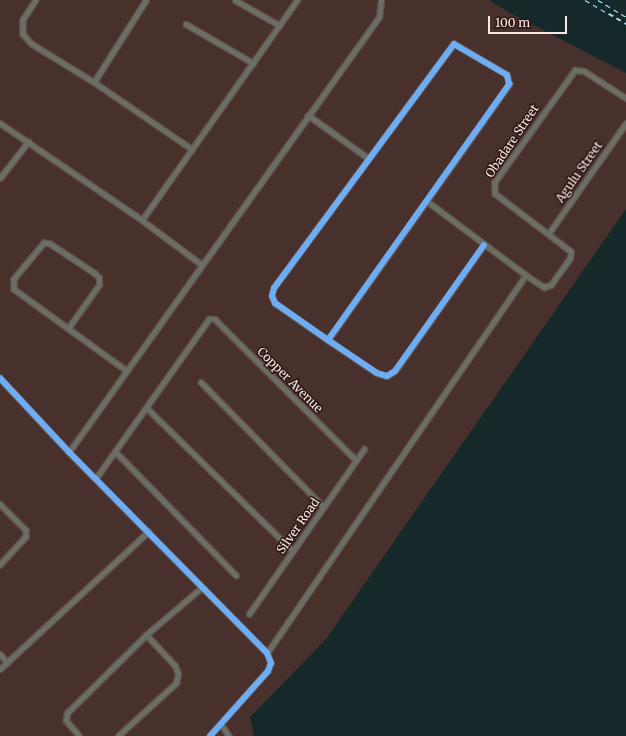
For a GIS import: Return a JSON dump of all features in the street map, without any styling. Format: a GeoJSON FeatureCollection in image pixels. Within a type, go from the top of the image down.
{"type":"FeatureCollection","features":[{"type":"Feature","properties":{"kind":"street"},"geometry":{"type":"LineString","coordinates":[[36,0],[23,20],[23,34],[32,44],[94,82],[192,149]]}},
{"type":"Feature","properties":{"kind":"street"},"geometry":{"type":"LineString","coordinates":[[94,82],[146,0]]}},
{"type":"Feature","properties":{"kind":"street"},"geometry":{"type":"LineString","coordinates":[[235,0],[279,25]]}},
{"type":"Feature","properties":{"kind":"street"},"geometry":{"type":"LineString","coordinates":[[142,220],[296,0]]}},
{"type":"Feature","properties":{"kind":"street"},"geometry":{"type":"LineString","coordinates":[[69,452],[201,264],[379,18],[381,0]]}},
{"type":"Feature","properties":{"kind":"street"},"geometry":{"type":"LineString","coordinates":[[186,24],[253,62]]}},
{"type":"Feature","properties":{"kind":"street"},"geometry":{"type":"LineString","coordinates":[[328,340],[509,84],[507,75],[458,44],[450,46],[274,288],[272,296],[275,303],[328,340],[377,373],[387,376],[395,371],[484,245]]}},
{"type":"Feature","properties":{"kind":"street","name":"Obadare Street"},"geometry":{"type":"LineString","coordinates":[[526,275],[544,287],[551,285],[570,258],[571,252],[549,233],[495,194],[494,183],[571,73],[575,70],[584,71],[626,98]]}},
{"type":"Feature","properties":{"kind":"street"},"geometry":{"type":"LineString","coordinates":[[308,115],[368,158]]}},
{"type":"Feature","properties":{"kind":"street"},"geometry":{"type":"LineString","coordinates":[[0,123],[142,220],[201,264]]}},
{"type":"Feature","properties":{"kind":"street","name":"Agulu Street"},"geometry":{"type":"LineString","coordinates":[[549,233],[626,123]]}},
{"type":"Feature","properties":{"kind":"street"},"geometry":{"type":"LineString","coordinates":[[0,178],[28,142]]}},
{"type":"Feature","properties":{"kind":"street"},"geometry":{"type":"LineString","coordinates":[[267,653],[526,275],[427,201]]}},
{"type":"Feature","properties":{"kind":"street"},"geometry":{"type":"LineString","coordinates":[[69,326],[99,285],[99,278],[88,268],[50,244],[44,243],[14,278],[14,289],[69,326],[126,370]]}},
{"type":"Feature","properties":{"kind":"street","name":"Copper Avenue"},"geometry":{"type":"LineString","coordinates":[[147,408],[209,319],[215,319],[356,460]]}},
{"type":"Feature","properties":{"kind":"street"},"geometry":{"type":"LineString","coordinates":[[0,378],[69,452],[96,478],[201,588],[267,653],[271,663],[268,671],[210,736]]}},
{"type":"Feature","properties":{"kind":"street"},"geometry":{"type":"LineString","coordinates":[[201,382],[324,507]]}},
{"type":"Feature","properties":{"kind":"street"},"geometry":{"type":"LineString","coordinates":[[96,478],[147,408],[293,551]]}},
{"type":"Feature","properties":{"kind":"street","name":"Silver Road"},"geometry":{"type":"LineString","coordinates":[[249,614],[364,449]]}},
{"type":"Feature","properties":{"kind":"street"},"geometry":{"type":"LineString","coordinates":[[116,452],[236,575]]}},
{"type":"Feature","properties":{"kind":"street"},"geometry":{"type":"LineString","coordinates":[[0,504],[26,530],[26,537],[0,565]]}},
{"type":"Feature","properties":{"kind":"street"},"geometry":{"type":"LineString","coordinates":[[0,669],[148,532]]}},
{"type":"Feature","properties":{"kind":"street"},"geometry":{"type":"LineString","coordinates":[[79,736],[66,721],[67,713],[146,635],[201,588]]}},
{"type":"Feature","properties":{"kind":"street"},"geometry":{"type":"LineString","coordinates":[[118,736],[176,682],[178,674],[175,666],[146,635]]}},
{"type":"Feature","properties":{"kind":"street"},"geometry":{"type":"LineString","coordinates":[[0,654],[7,662]]}},
{"type":"Feature","properties":{"kind":"street"},"geometry":{"type":"LineString","coordinates":[[221,724],[229,736]]}},
{"type":"Feature","properties":{"kind":"water"},"geometry":{"type":"Polygon","coordinates":[[[489,0],[626,0],[626,73],[510,13],[489,0]]]}},
{"type":"Feature","properties":{"kind":"water"},"geometry":{"type":"Polygon","coordinates":[[[626,209],[626,736],[254,736],[250,717],[326,639],[626,209]]]}},
{"type":"Feature","properties":{"kind":"ferry route"},"geometry":{"type":"LineString","coordinates":[[585,0],[626,24]]}},
{"type":"Feature","properties":{"kind":"ferry route"},"geometry":{"type":"LineString","coordinates":[[598,0],[626,17]]}},
{"type":"Feature","properties":{"kind":"ferry route"},"geometry":{"type":"LineString","coordinates":[[609,13],[626,23]]}},
{"type":"Feature","properties":{"kind":"cycle path"},"geometry":{"type":"LineString","coordinates":[[328,340],[509,84],[507,75],[454,44],[274,288],[272,296],[275,303],[328,340],[377,373],[387,376],[395,371],[484,245]]}},
{"type":"Feature","properties":{"kind":"cycle path"},"geometry":{"type":"LineString","coordinates":[[0,378],[69,452],[267,653],[271,663],[268,671],[210,736]]}}]}
